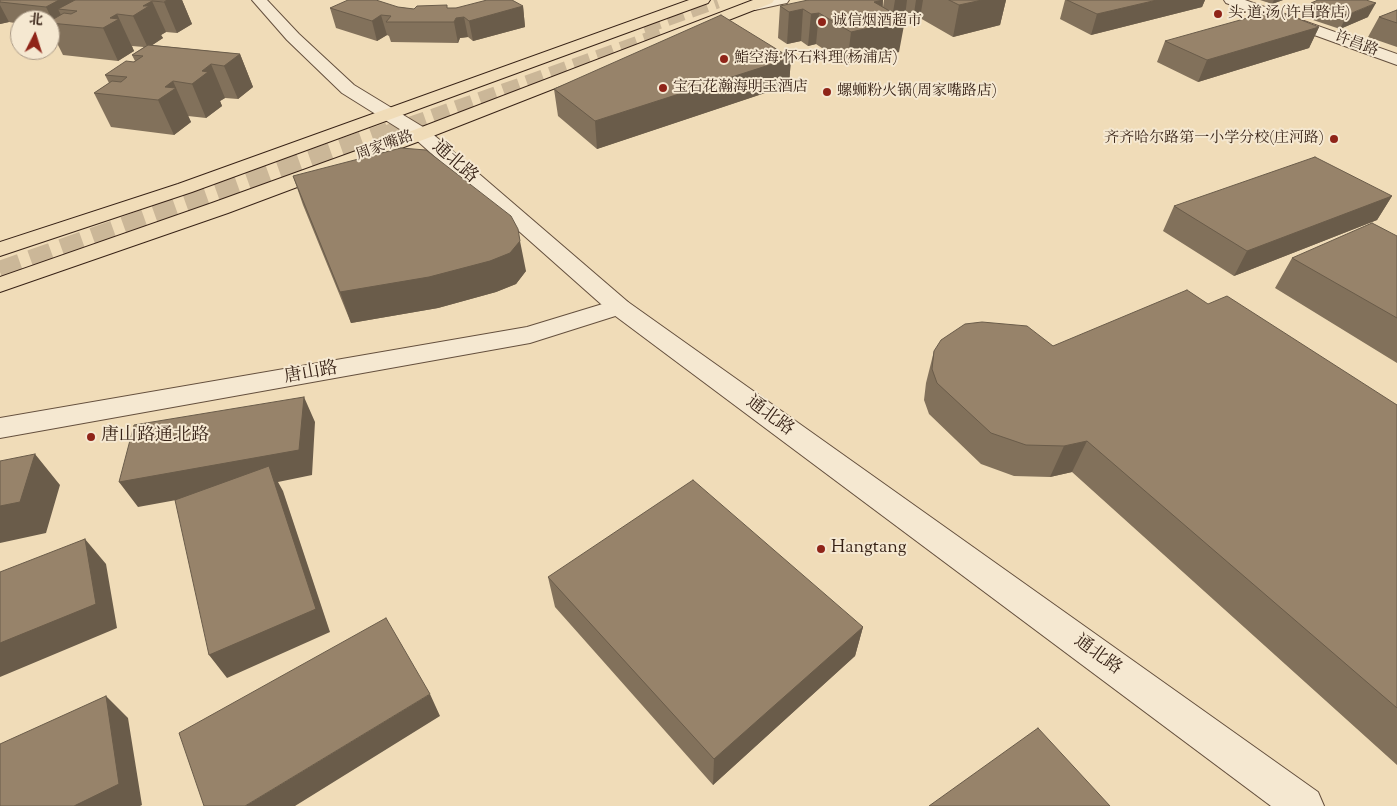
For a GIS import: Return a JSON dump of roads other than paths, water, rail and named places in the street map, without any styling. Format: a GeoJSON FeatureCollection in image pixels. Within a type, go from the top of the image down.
{"type":"FeatureCollection","features":[{"type":"Feature","properties":{"kind":"main road","name":"周家嘴路"},"geometry":{"type":"LineString","coordinates":[[0,250],[176,191],[704,0]]}},
{"type":"Feature","properties":{"kind":"main road","name":"周家嘴路"},"geometry":{"type":"LineString","coordinates":[[0,286],[421,134],[761,2]]}},
{"type":"Feature","properties":{"kind":"street","name":"通北路"},"geometry":{"type":"LineString","coordinates":[[259,0],[293,37],[348,88],[421,134],[619,307],[1304,806]]}},
{"type":"Feature","properties":{"kind":"street"},"geometry":{"type":"LineString","coordinates":[[761,2],[782,0]]}},
{"type":"Feature","properties":{"kind":"street","name":"许昌路"},"geometry":{"type":"LineString","coordinates":[[1230,0],[1397,60]]}},
{"type":"Feature","properties":{"kind":"street","name":"唐山路"},"geometry":{"type":"LineString","coordinates":[[0,428],[530,336],[619,307]]}},
{"type":"Feature","properties":{"kind":"tunnel"},"geometry":{"type":"LineString","coordinates":[[643,26],[717,0]]}},
{"type":"Feature","properties":{"kind":"tunnel"},"geometry":{"type":"LineString","coordinates":[[386,134],[667,34]]}},
{"type":"Feature","properties":{"kind":"tunnel"},"geometry":{"type":"LineString","coordinates":[[0,272],[389,133]]}},
{"type":"Feature","properties":{"kind":"place","name":"头·道·汤(许昌路店)"},"geometry":{"type":"Point","coordinates":[1218,14]}},
{"type":"Feature","properties":{"kind":"place","name":"诚信烟酒超市"},"geometry":{"type":"Point","coordinates":[822,22]}},
{"type":"Feature","properties":{"kind":"place","name":"鮨空海·怀石料理(杨浦店)"},"geometry":{"type":"Point","coordinates":[724,59]}},
{"type":"Feature","properties":{"kind":"place","name":"宝石花瀚海明玉酒店"},"geometry":{"type":"Point","coordinates":[663,88]}},
{"type":"Feature","properties":{"kind":"place","name":"螺蛳粉火锅(周家嘴路店)"},"geometry":{"type":"Point","coordinates":[827,92]}},
{"type":"Feature","properties":{"kind":"place","name":"齐齐哈尔路第一小学分校(庄河路)"},"geometry":{"type":"Point","coordinates":[1334,139]}},
{"type":"Feature","properties":{"kind":"place","name":"唐山路通北路"},"geometry":{"type":"Point","coordinates":[91,437]}},
{"type":"Feature","properties":{"kind":"place","name":"Hangtang"},"geometry":{"type":"Point","coordinates":[821,549]}}]}
